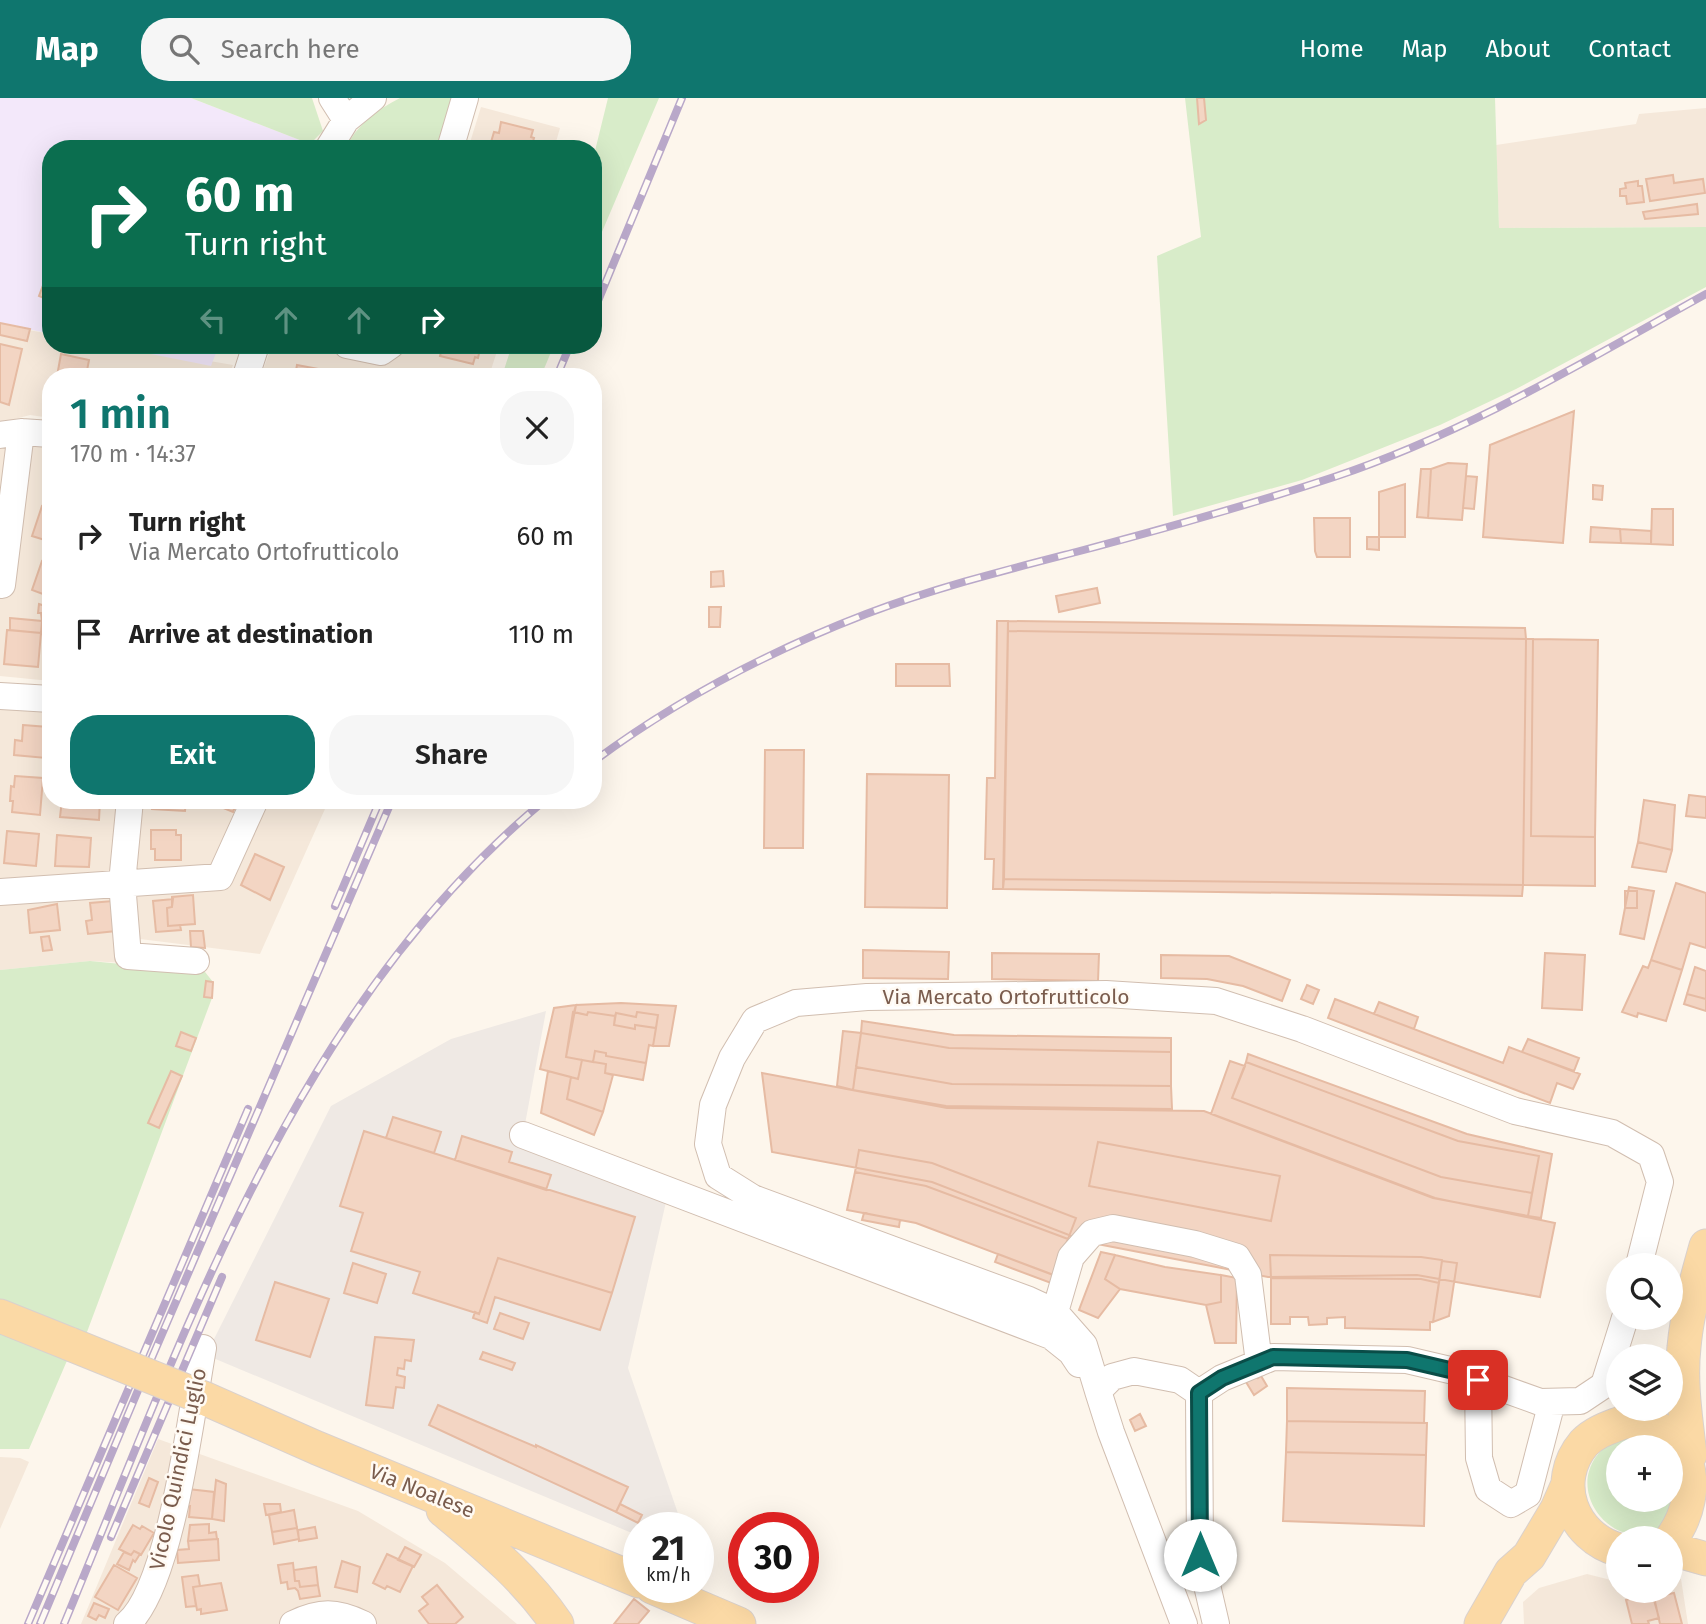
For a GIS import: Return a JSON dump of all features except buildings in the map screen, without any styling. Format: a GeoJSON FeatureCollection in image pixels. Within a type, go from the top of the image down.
{"type":"FeatureCollection","features":[{"type":"Feature","properties":{"kind":"main road"},"geometry":{"type":"LineString","coordinates":[[1681,1344],[1706,1246]]}},
{"type":"Feature","properties":{"kind":"main road","name":"Via Noalese"},"geometry":{"type":"LineString","coordinates":[[0,1316],[206,1399],[623,1574]]}},
{"type":"Feature","properties":{"kind":"main road"},"geometry":{"type":"LineString","coordinates":[[1683,1392],[1690,1455],[1702,1502],[1683,1529]]}},
{"type":"Feature","properties":{"kind":"main road"},"geometry":{"type":"LineString","coordinates":[[1481,1624],[1511,1572],[1529,1556],[1558,1509],[1573,1462],[1585,1443],[1602,1429],[1620,1421]]}},
{"type":"Feature","properties":{"kind":"main road"},"geometry":{"type":"LineString","coordinates":[[1638,1421],[1669,1432],[1681,1442],[1690,1455]]}},
{"type":"Feature","properties":{"kind":"main road"},"geometry":{"type":"LineString","coordinates":[[1568,1483],[1570,1502],[1577,1520],[1589,1535],[1606,1545]]}},
{"type":"Feature","properties":{"kind":"main road"},"geometry":{"type":"LineString","coordinates":[[421,1491],[504,1561],[550,1613]]}},
{"type":"Feature","properties":{"kind":"main road"},"geometry":{"type":"LineString","coordinates":[[550,1613],[537,1582],[539,1569],[555,1546]]}},
{"type":"Feature","properties":{"kind":"main road"},"geometry":{"type":"LineString","coordinates":[[1529,1556],[1563,1546],[1606,1548]]}},
{"type":"Feature","properties":{"kind":"main road"},"geometry":{"type":"LineString","coordinates":[[690,1603],[739,1624]]}},
{"type":"Feature","properties":{"kind":"street"},"geometry":{"type":"LineString","coordinates":[[330,140],[339,109],[373,98]]}},
{"type":"Feature","properties":{"kind":"street"},"geometry":{"type":"LineString","coordinates":[[453,140],[465,98]]}},
{"type":"Feature","properties":{"kind":"street"},"geometry":{"type":"LineString","coordinates":[[2,585],[10,434],[42,434]]}},
{"type":"Feature","properties":{"kind":"street"},"geometry":{"type":"LineString","coordinates":[[0,695],[42,698]]}},
{"type":"Feature","properties":{"kind":"street"},"geometry":{"type":"LineString","coordinates":[[129,809],[122,883],[128,956],[196,961]]}},
{"type":"Feature","properties":{"kind":"street"},"geometry":{"type":"LineString","coordinates":[[0,892],[220,877],[251,809]]}},
{"type":"Feature","properties":{"kind":"street","name":"Via Mercato Ortofrutticolo"},"geometry":{"type":"LineString","coordinates":[[1184,1624],[1111,1432],[1084,1345],[1055,1312],[753,1198],[718,1176],[708,1144],[713,1105],[732,1058],[755,1020],[796,1003],[867,997],[1106,994],[1216,1002],[1303,1029],[1515,1111],[1612,1133],[1651,1155],[1660,1182],[1642,1253]]}},
{"type":"Feature","properties":{"kind":"street"},"geometry":{"type":"LineString","coordinates":[[523,1135],[1051,1336],[1071,1352],[1098,1391],[1112,1377],[1134,1371],[1180,1380],[1199,1393]]}},
{"type":"Feature","properties":{"kind":"street"},"geometry":{"type":"LineString","coordinates":[[1055,1312],[1071,1257],[1092,1233],[1113,1228],[1195,1244],[1237,1257],[1248,1275],[1259,1363]]}},
{"type":"Feature","properties":{"kind":"street"},"geometry":{"type":"LineString","coordinates":[[1199,1393],[1222,1378],[1273,1357],[1407,1360],[1454,1371],[1540,1402],[1580,1401],[1604,1385],[1621,1330]]}},
{"type":"Feature","properties":{"kind":"street","name":"Vicolo Quindici Luglio"},"geometry":{"type":"LineString","coordinates":[[127,1624],[133,1618],[158,1571],[185,1455],[203,1348]]}},
{"type":"Feature","properties":{"kind":"street"},"geometry":{"type":"LineString","coordinates":[[1478,1380],[1479,1458],[1488,1489],[1511,1504],[1528,1494],[1552,1402]]}},
{"type":"Feature","properties":{"kind":"street"},"geometry":{"type":"LineString","coordinates":[[1199,1393],[1200,1555],[1216,1624]]}},
{"type":"Feature","properties":{"kind":"street"},"geometry":{"type":"LineString","coordinates":[[293,1624],[330,1613],[363,1624]]}},
{"type":"Feature","properties":{"kind":"shaded area"},"geometry":{"type":"Polygon","coordinates":[[[0,98],[191,98],[300,140],[42,140],[42,332],[0,323],[0,98]]]}},
{"type":"Feature","properties":{"kind":"shaded area"},"geometry":{"type":"Polygon","coordinates":[[[481,107],[560,128],[557,140],[471,140],[481,107]]]}},
{"type":"Feature","properties":{"kind":"shaded area"},"geometry":{"type":"Polygon","coordinates":[[[1706,108],[1706,227],[1499,228],[1496,145],[1636,124],[1639,114],[1706,108]]]}},
{"type":"Feature","properties":{"kind":"shaded area"},"geometry":{"type":"Polygon","coordinates":[[[0,325],[42,332],[42,354],[169,354],[233,365],[232,368],[42,368],[42,417],[30,415],[0,423],[0,325]]]}},
{"type":"Feature","properties":{"kind":"shaded area"},"geometry":{"type":"Polygon","coordinates":[[[151,354],[216,354],[211,366],[151,354]]]}},
{"type":"Feature","properties":{"kind":"shaded area"},"geometry":{"type":"Polygon","coordinates":[[[269,354],[496,354],[492,368],[264,368],[269,354]]]}},
{"type":"Feature","properties":{"kind":"shaded area"},"geometry":{"type":"Polygon","coordinates":[[[26,443],[42,444],[42,680],[0,676],[0,448],[26,443]]]}},
{"type":"Feature","properties":{"kind":"shaded area"},"geometry":{"type":"Polygon","coordinates":[[[0,706],[42,711],[42,809],[325,809],[260,954],[132,938],[125,963],[90,961],[0,970],[0,706]]]}},
{"type":"Feature","properties":{"kind":"shaded area"},"geometry":{"type":"Polygon","coordinates":[[[546,1011],[523,1135],[666,1202],[628,1368],[678,1512],[623,1512],[623,1529],[206,1355],[331,1106],[451,1039],[546,1011]]]}},
{"type":"Feature","properties":{"kind":"shaded area"},"geometry":{"type":"Polygon","coordinates":[[[158,1439],[358,1511],[445,1563],[517,1624],[81,1624],[158,1439]]]}},
{"type":"Feature","properties":{"kind":"shaded area"},"geometry":{"type":"Polygon","coordinates":[[[0,1457],[20,1458],[29,1462],[0,1529],[0,1457]]]}},
{"type":"Feature","properties":{"kind":"shaded area"},"geometry":{"type":"Polygon","coordinates":[[[1587,1574],[1606,1579],[1606,1603],[1683,1603],[1683,1592],[1688,1624],[1524,1624],[1523,1602],[1539,1588],[1587,1574]]]}},
{"type":"Feature","properties":{"kind":"green space"},"geometry":{"type":"Polygon","coordinates":[[[191,98],[312,98],[323,131],[314,140],[300,140],[191,98]]]}},
{"type":"Feature","properties":{"kind":"green space"},"geometry":{"type":"Polygon","coordinates":[[[400,98],[460,98],[448,140],[351,140],[368,119],[400,98]]]}},
{"type":"Feature","properties":{"kind":"green space"},"geometry":{"type":"Polygon","coordinates":[[[608,98],[659,98],[602,232],[602,140],[598,140],[608,98]]]}},
{"type":"Feature","properties":{"kind":"green space"},"geometry":{"type":"Polygon","coordinates":[[[1185,98],[1495,98],[1499,228],[1706,227],[1706,287],[1516,389],[1440,425],[1302,480],[1173,516],[1157,256],[1201,237],[1185,98]]]}},
{"type":"Feature","properties":{"kind":"green space"},"geometry":{"type":"Polygon","coordinates":[[[509,354],[550,354],[544,368],[505,368],[509,354]]]}},
{"type":"Feature","properties":{"kind":"green space"},"geometry":{"type":"Polygon","coordinates":[[[90,961],[205,972],[213,982],[212,998],[84,1340],[0,1306],[0,970],[90,961]]]}},
{"type":"Feature","properties":{"kind":"green space"},"geometry":{"type":"Polygon","coordinates":[[[0,1328],[69,1356],[29,1449],[0,1449],[0,1328]]]}},
{"type":"Feature","properties":{"kind":"green space"},"geometry":{"type":"Polygon","coordinates":[[[1606,1448],[1606,1512],[1672,1512],[1661,1526],[1612,1526],[1593,1506],[1588,1488],[1590,1469],[1606,1448]]]}},
{"type":"Feature","properties":{"kind":"green space"},"geometry":{"type":"Polygon","coordinates":[[[1683,1479],[1687,1490],[1683,1496],[1683,1479]]]}},
{"type":"Feature","properties":{"kind":"railway"},"geometry":{"type":"LineString","coordinates":[[602,291],[682,98]]}},
{"type":"Feature","properties":{"kind":"railway"},"geometry":{"type":"LineString","coordinates":[[602,756],[691,698],[759,661],[830,628],[944,588],[1238,507],[1383,459],[1524,394],[1706,294]]}},
{"type":"Feature","properties":{"kind":"railway"},"geometry":{"type":"LineString","coordinates":[[560,368],[566,354]]}},
{"type":"Feature","properties":{"kind":"railway"},"geometry":{"type":"LineString","coordinates":[[335,906],[376,809]]}},
{"type":"Feature","properties":{"kind":"railway"},"geometry":{"type":"LineString","coordinates":[[40,1624],[388,809]]}},
{"type":"Feature","properties":{"kind":"railway"},"geometry":{"type":"LineString","coordinates":[[64,1624],[203,1290],[256,1181],[314,1076],[381,976],[457,884],[536,809]]}},
{"type":"Feature","properties":{"kind":"railway"},"geometry":{"type":"LineString","coordinates":[[28,1624],[248,1109]]}},
{"type":"Feature","properties":{"kind":"railway"},"geometry":{"type":"LineString","coordinates":[[111,1537],[222,1277]]}},
{"type":"Feature","properties":{"kind":"route"},"geometry":{"type":"LineString","coordinates":[[1200,1555],[1199,1393],[1222,1378],[1273,1357],[1407,1360],[1454,1371],[1478,1380]]}}]}
